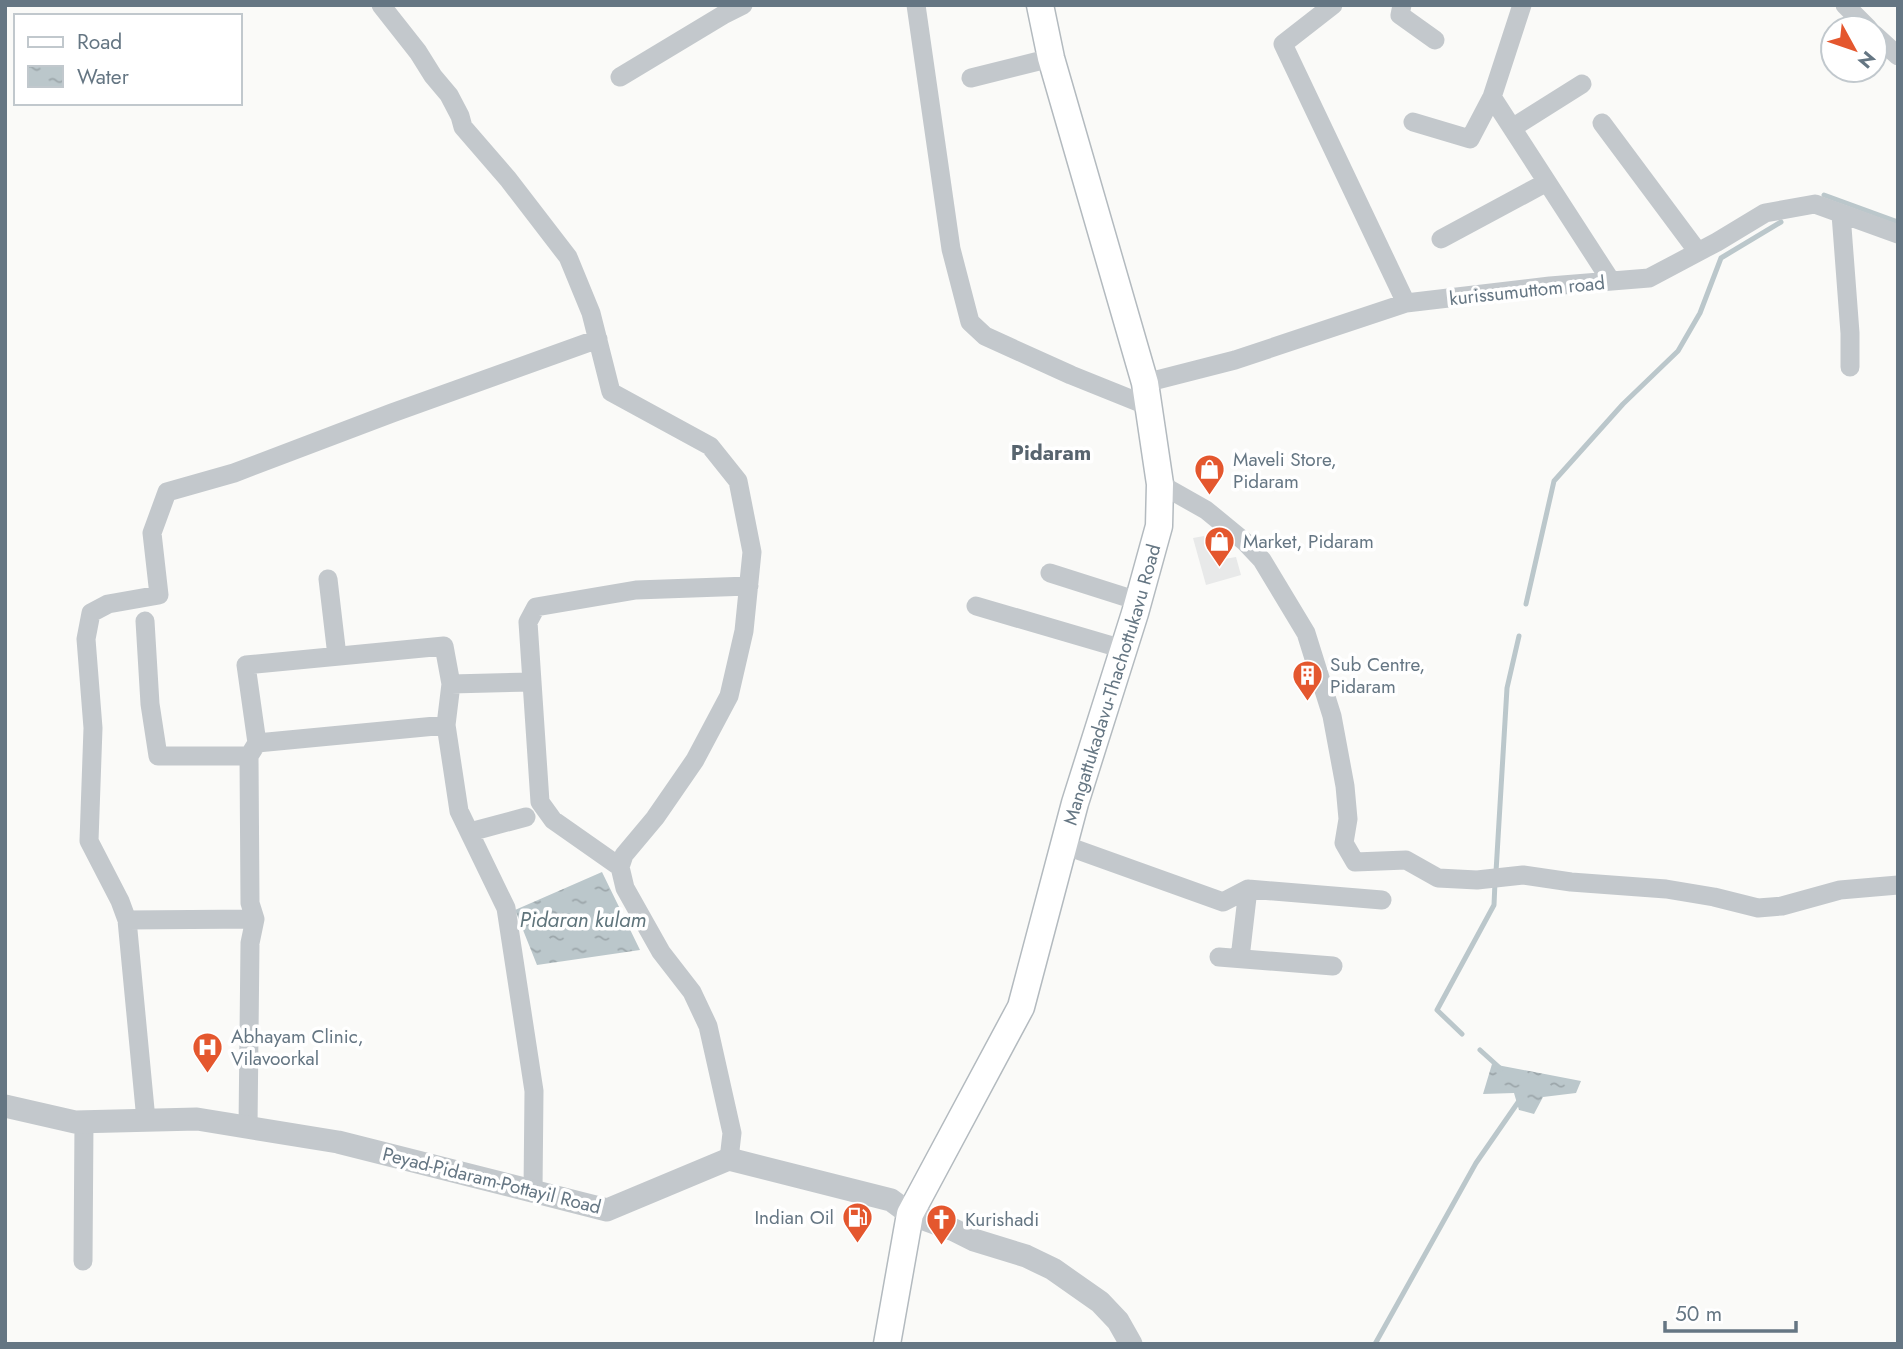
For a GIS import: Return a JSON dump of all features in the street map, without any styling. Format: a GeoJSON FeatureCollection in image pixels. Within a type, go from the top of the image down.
{"type":"FeatureCollection","features":[{"type":"Feature","properties":{"kind":"main road","name":"Mangattukadavu-Thachottukavu Road"},"geometry":{"type":"LineString","coordinates":[[887,1344],[910,1214],[1021,1007],[1064,845],[1159,526],[1160,484],[1147,395],[1051,58],[1040,5]]}},
{"type":"Feature","properties":{"kind":"street"},"geometry":{"type":"LineString","coordinates":[[381,5],[449,95],[463,127],[508,179],[568,257],[591,313],[611,392],[710,446],[738,481],[752,552],[744,631],[729,696],[695,760],[624,855],[620,867],[625,888],[662,952],[692,992],[708,1026],[732,1133],[730,1159],[891,1199],[910,1214],[974,1240],[1026,1256],[1053,1269],[1100,1302],[1118,1321],[1131,1344]]}},
{"type":"Feature","properties":{"kind":"street"},"geometry":{"type":"LineString","coordinates":[[620,77],[743,5]]}},
{"type":"Feature","properties":{"kind":"street"},"geometry":{"type":"LineString","coordinates":[[916,5],[951,249],[970,322],[985,336],[1070,375],[1147,395]]}},
{"type":"Feature","properties":{"kind":"street"},"geometry":{"type":"LineString","coordinates":[[1333,5],[1283,44],[1406,303]]}},
{"type":"Feature","properties":{"kind":"street"},"geometry":{"type":"LineString","coordinates":[[1402,5],[1400,15],[1435,40]]}},
{"type":"Feature","properties":{"kind":"street"},"geometry":{"type":"LineString","coordinates":[[1413,122],[1470,139],[1492,97],[1522,5]]}},
{"type":"Feature","properties":{"kind":"street"},"geometry":{"type":"LineString","coordinates":[[971,78],[1051,58]]}},
{"type":"Feature","properties":{"kind":"street"},"geometry":{"type":"LineString","coordinates":[[1512,128],[1582,84]]}},
{"type":"Feature","properties":{"kind":"street"},"geometry":{"type":"LineString","coordinates":[[1492,97],[1611,281]]}},
{"type":"Feature","properties":{"kind":"street"},"geometry":{"type":"LineString","coordinates":[[1601,123],[1698,252]]}},
{"type":"Feature","properties":{"kind":"street"},"geometry":{"type":"LineString","coordinates":[[1441,239],[1547,182]]}},
{"type":"Feature","properties":{"kind":"street","name":"kurissumuttom road"},"geometry":{"type":"LineString","coordinates":[[1147,395],[1235,360],[1406,303],[1550,286],[1649,278],[1765,213],[1815,204],[1898,234]]}},
{"type":"Feature","properties":{"kind":"street"},"geometry":{"type":"LineString","coordinates":[[1841,214],[1850,367]]}},
{"type":"Feature","properties":{"kind":"street"},"geometry":{"type":"LineString","coordinates":[[146,1121],[127,920],[89,841],[93,728],[86,639],[91,613],[108,604],[159,595],[152,533],[167,492],[234,473],[598,339]]}},
{"type":"Feature","properties":{"kind":"street"},"geometry":{"type":"LineString","coordinates":[[1160,484],[1206,510],[1245,542],[1262,560],[1306,633],[1332,716],[1345,786],[1348,819],[1344,843],[1355,862],[1406,860],[1438,878],[1477,880],[1523,875],[1571,882],[1665,889],[1758,908],[1782,906],[1840,890],[1898,885]]}},
{"type":"Feature","properties":{"kind":"street"},"geometry":{"type":"LineString","coordinates":[[1050,573],[1138,601]]}},
{"type":"Feature","properties":{"kind":"street"},"geometry":{"type":"LineString","coordinates":[[328,579],[337,656]]}},
{"type":"Feature","properties":{"kind":"street"},"geometry":{"type":"LineString","coordinates":[[620,867],[553,820],[540,802],[528,622],[536,607],[636,590],[748,586]]}},
{"type":"Feature","properties":{"kind":"street"},"geometry":{"type":"LineString","coordinates":[[976,606],[1123,649]]}},
{"type":"Feature","properties":{"kind":"street"},"geometry":{"type":"LineString","coordinates":[[145,621],[150,704],[158,755],[253,749],[446,725]]}},
{"type":"Feature","properties":{"kind":"street"},"geometry":{"type":"LineString","coordinates":[[248,1127],[250,943],[255,919],[250,903],[253,749],[246,665],[444,646],[451,684],[446,725],[459,811],[506,908],[534,1091],[533,1191]]}},
{"type":"Feature","properties":{"kind":"street"},"geometry":{"type":"LineString","coordinates":[[451,684],[532,682]]}},
{"type":"Feature","properties":{"kind":"street"},"geometry":{"type":"LineString","coordinates":[[470,832],[526,817]]}},
{"type":"Feature","properties":{"kind":"street"},"geometry":{"type":"LineString","coordinates":[[1064,845],[1223,902],[1248,889],[1382,900]]}},
{"type":"Feature","properties":{"kind":"street"},"geometry":{"type":"LineString","coordinates":[[1240,958],[1248,889]]}},
{"type":"Feature","properties":{"kind":"street"},"geometry":{"type":"LineString","coordinates":[[127,920],[255,919]]}},
{"type":"Feature","properties":{"kind":"street"},"geometry":{"type":"LineString","coordinates":[[1219,957],[1334,966]]}},
{"type":"Feature","properties":{"kind":"street","name":"Peyad-Pidaram-Pottayil Road"},"geometry":{"type":"LineString","coordinates":[[5,1106],[75,1122],[197,1119],[338,1142],[607,1210],[730,1159]]}},
{"type":"Feature","properties":{"kind":"street"},"geometry":{"type":"LineString","coordinates":[[83,1261],[84,1122]]}},
{"type":"Feature","properties":{"kind":"shaded area","name":"Market, Pidaram"},"geometry":{"type":"Polygon","coordinates":[[[1204,536],[1218,560],[1236,557],[1241,575],[1206,585],[1193,538],[1204,536]]]}},
{"type":"Feature","properties":{"kind":"water","name":"Pidaran kulam"},"geometry":{"type":"Polygon","coordinates":[[[602,872],[640,950],[537,965],[515,910],[602,872]]]}},
{"type":"Feature","properties":{"kind":"water"},"geometry":{"type":"Polygon","coordinates":[[[1492,1064],[1581,1081],[1576,1093],[1543,1097],[1534,1114],[1519,1110],[1514,1093],[1483,1094],[1492,1064]]]}},
{"type":"Feature","properties":{"kind":"waterway"},"geometry":{"type":"LineString","coordinates":[[1824,195],[1898,222]]}},
{"type":"Feature","properties":{"kind":"waterway"},"geometry":{"type":"LineString","coordinates":[[1526,604],[1554,481],[1623,404],[1678,351],[1700,313],[1721,258],[1781,222]]}},
{"type":"Feature","properties":{"kind":"waterway"},"geometry":{"type":"LineString","coordinates":[[1496,872],[1507,688],[1519,636]]}},
{"type":"Feature","properties":{"kind":"waterway"},"geometry":{"type":"LineString","coordinates":[[1462,1034],[1437,1010],[1494,905],[1495,882]]}},
{"type":"Feature","properties":{"kind":"waterway"},"geometry":{"type":"LineString","coordinates":[[1480,1050],[1501,1069]]}},
{"type":"Feature","properties":{"kind":"waterway"},"geometry":{"type":"LineString","coordinates":[[1375,1344],[1476,1163],[1521,1098]]}},
{"type":"Feature","properties":{"kind":"place","name":"Maveli Store, Pidaram"},"geometry":{"type":"Point","coordinates":[1210,497]}},
{"type":"Feature","properties":{"kind":"place","name":"Market, Pidaram"},"geometry":{"type":"Point","coordinates":[1220,568]}},
{"type":"Feature","properties":{"kind":"place","name":"Sub Centre, Pidaram"},"geometry":{"type":"Point","coordinates":[1307,702]}},
{"type":"Feature","properties":{"kind":"place","name":"Abhayam Clinic, Vilavoorkal"},"geometry":{"type":"Point","coordinates":[208,1074]}},
{"type":"Feature","properties":{"kind":"place","name":"Indian Oil"},"geometry":{"type":"Point","coordinates":[857,1244]}},
{"type":"Feature","properties":{"kind":"place","name":"Kurishadi"},"geometry":{"type":"Point","coordinates":[942,1246]}},
{"type":"Feature","properties":{"kind":"district","name":"Pidaram"},"geometry":{"type":"Point","coordinates":[1051,453]}}]}
